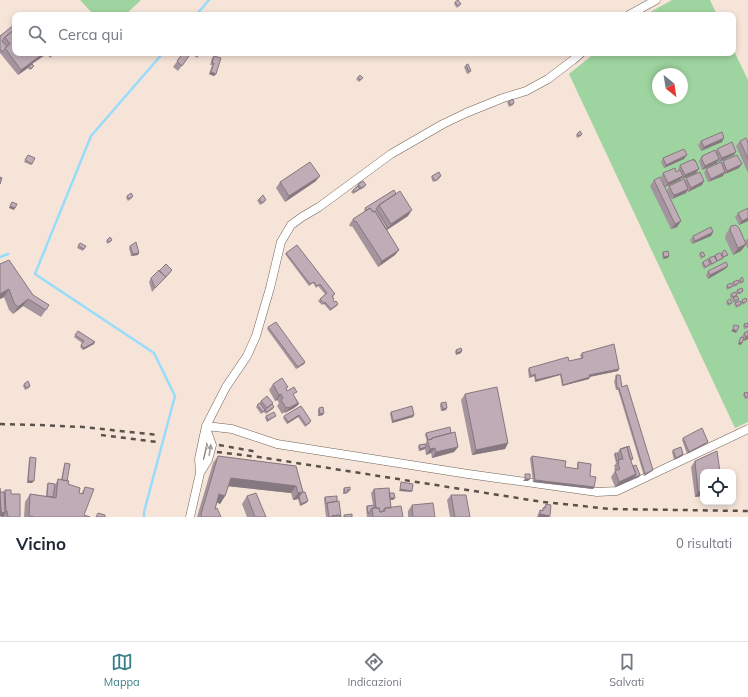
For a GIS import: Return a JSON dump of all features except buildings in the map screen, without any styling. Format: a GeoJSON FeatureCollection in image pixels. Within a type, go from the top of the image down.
{"type":"FeatureCollection","features":[{"type":"Feature","properties":{"kind":"street"},"geometry":{"type":"LineString","coordinates":[[634,12],[656,0]]}},
{"type":"Feature","properties":{"kind":"street"},"geometry":{"type":"LineString","coordinates":[[190,517],[200,473],[199,459],[206,426],[226,387],[247,356],[256,336],[281,242],[292,225],[397,151],[466,113],[503,98],[526,91],[548,78],[578,56]]}},
{"type":"Feature","properties":{"kind":"street"},"geometry":{"type":"LineString","coordinates":[[206,426],[232,429],[277,444],[468,474],[597,492],[617,491],[748,429]]}},
{"type":"Feature","properties":{"kind":"green space"},"geometry":{"type":"Polygon","coordinates":[[[80,0],[141,0],[128,12],[91,12],[80,0]]]}},
{"type":"Feature","properties":{"kind":"green space"},"geometry":{"type":"Polygon","coordinates":[[[672,0],[710,0],[716,12],[650,12],[672,0]]]}},
{"type":"Feature","properties":{"kind":"green space"},"geometry":{"type":"Polygon","coordinates":[[[736,55],[748,80],[748,422],[735,428],[569,74],[591,56],[736,55]]]}},
{"type":"Feature","properties":{"kind":"waterway"},"geometry":{"type":"LineString","coordinates":[[199,12],[209,0]]}},
{"type":"Feature","properties":{"kind":"waterway"},"geometry":{"type":"LineString","coordinates":[[144,517],[144,512],[175,396],[154,353],[35,274],[91,136],[160,56]]}},
{"type":"Feature","properties":{"kind":"waterway"},"geometry":{"type":"LineString","coordinates":[[0,257],[8,254]]}},
{"type":"Feature","properties":{"kind":"railway"},"geometry":{"type":"LineString","coordinates":[[0,424],[83,427],[158,435]]}},
{"type":"Feature","properties":{"kind":"railway"},"geometry":{"type":"LineString","coordinates":[[101,435],[157,442]]}},
{"type":"Feature","properties":{"kind":"railway"},"geometry":{"type":"LineString","coordinates":[[219,445],[258,452]]}},
{"type":"Feature","properties":{"kind":"railway"},"geometry":{"type":"LineString","coordinates":[[217,452],[259,457],[543,502],[611,509],[748,511]]}}]}
